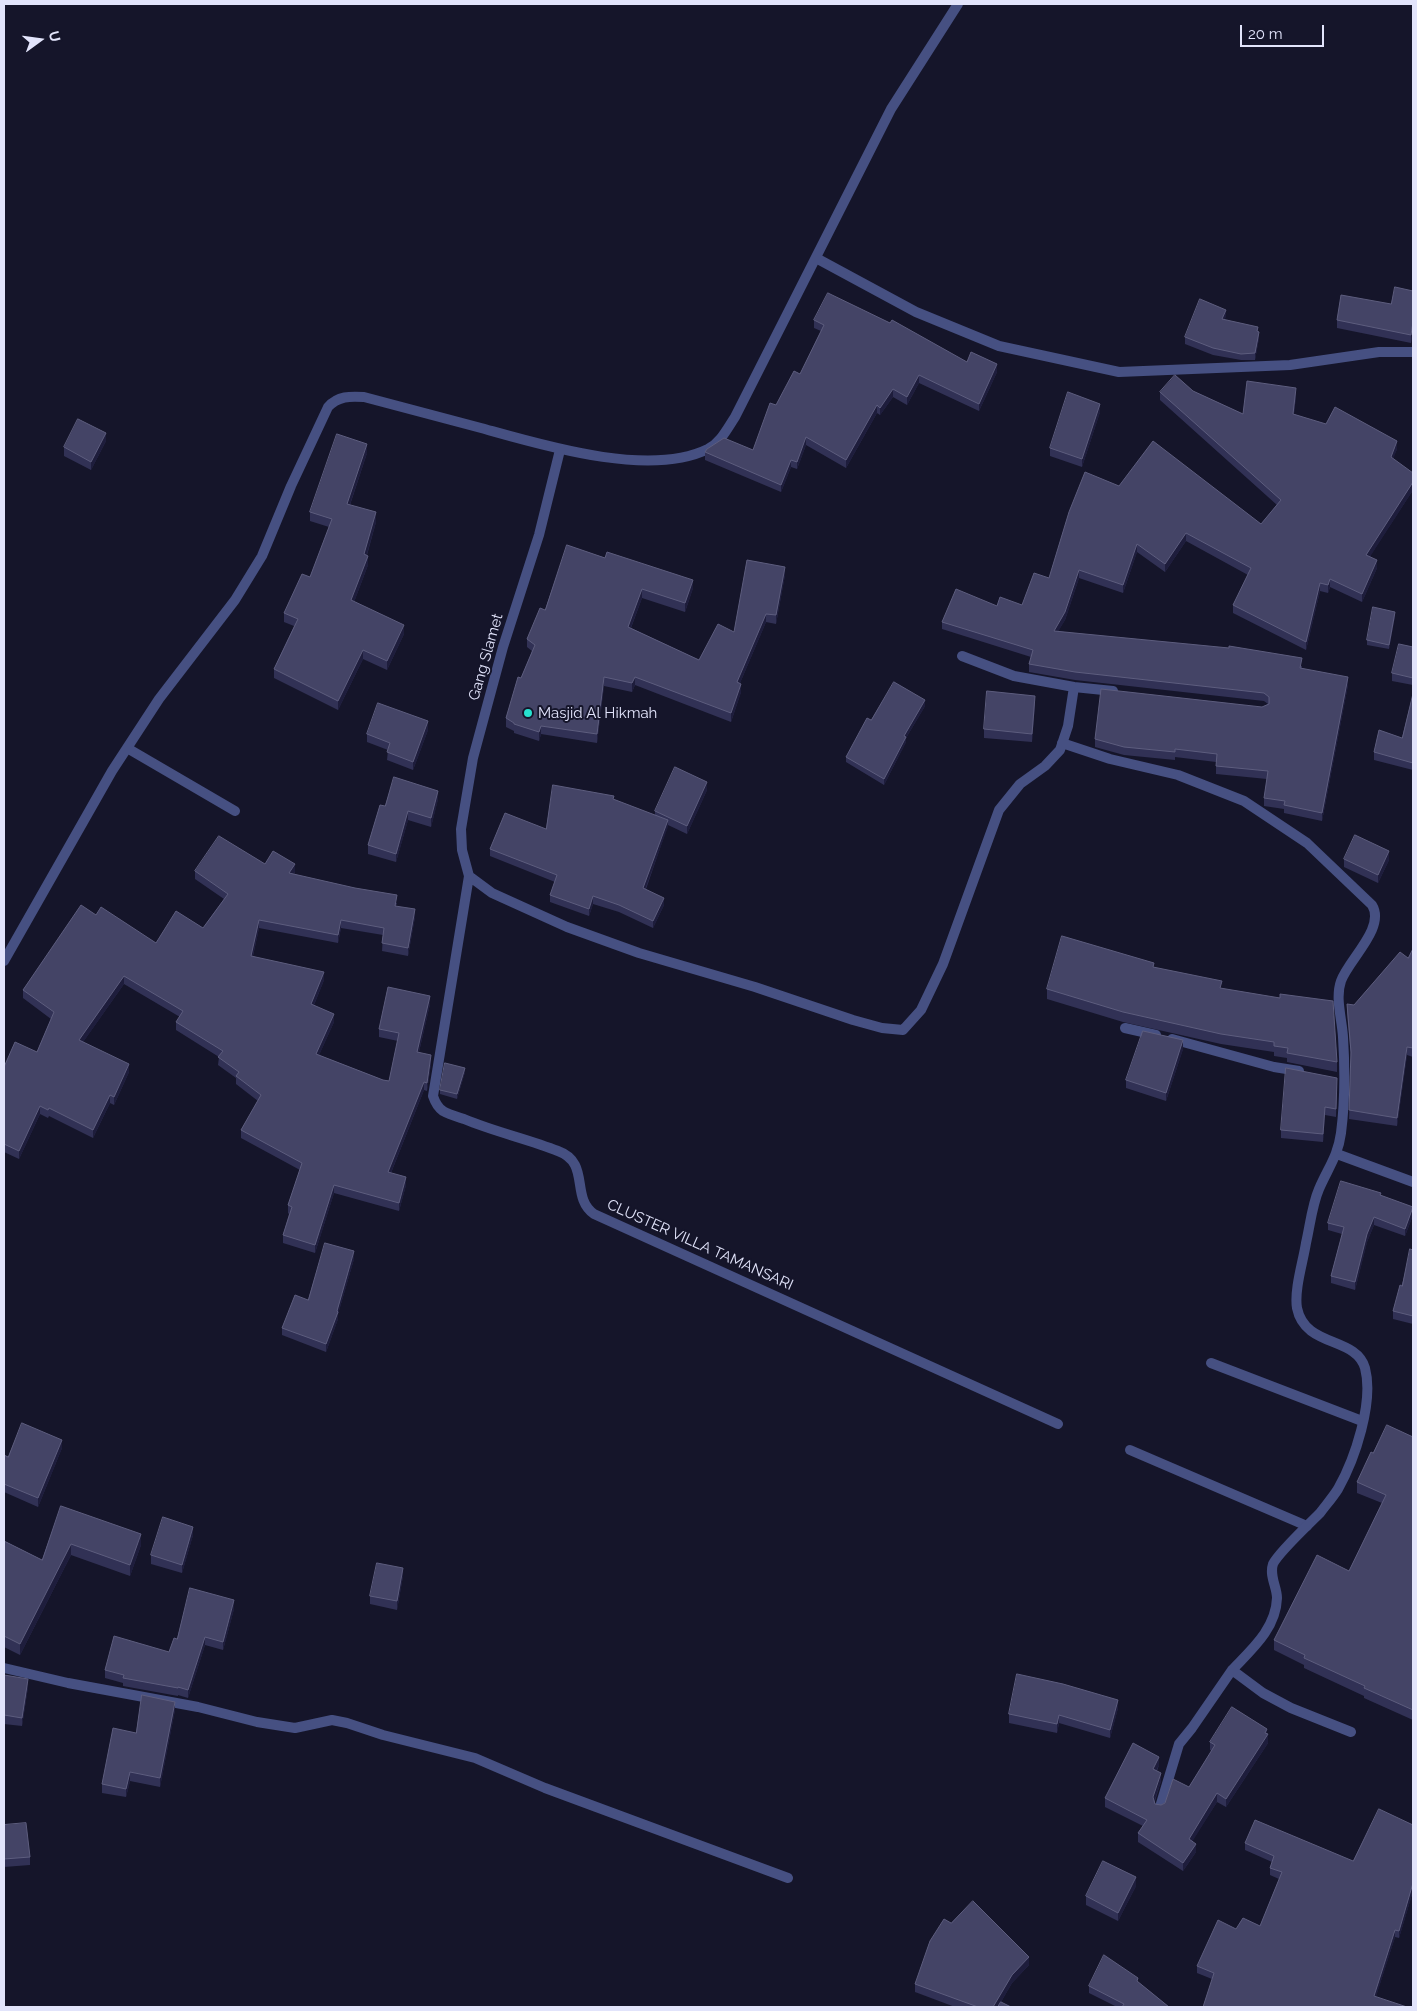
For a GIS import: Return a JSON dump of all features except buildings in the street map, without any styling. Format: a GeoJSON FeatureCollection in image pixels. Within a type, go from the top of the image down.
{"type":"FeatureCollection","features":[{"type":"Feature","properties":{"kind":"street"},"geometry":{"type":"LineString","coordinates":[[4,961],[79,826],[126,748],[159,699],[235,600],[262,556],[325,413],[334,401],[351,396],[364,397],[560,450],[624,460],[658,460],[698,452],[716,443],[735,417],[891,109],[958,4]]}},
{"type":"Feature","properties":{"kind":"street"},"geometry":{"type":"LineString","coordinates":[[816,258],[916,312],[999,346],[1119,372],[1290,364],[1379,352],[1413,352]]}},
{"type":"Feature","properties":{"kind":"street","name":"Gang Slamet"},"geometry":{"type":"LineString","coordinates":[[469,876],[462,850],[461,830],[473,758],[503,647],[539,536],[560,450]]}},
{"type":"Feature","properties":{"kind":"street"},"geometry":{"type":"LineString","coordinates":[[962,656],[1014,676],[1074,687],[1121,692]]}},
{"type":"Feature","properties":{"kind":"street"},"geometry":{"type":"LineString","coordinates":[[469,876],[492,893],[559,923],[639,953],[754,987],[853,1020],[882,1028],[903,1030],[921,1010],[943,964],[999,810],[1020,784],[1056,756],[1068,726],[1074,687]]}},
{"type":"Feature","properties":{"kind":"street"},"geometry":{"type":"LineString","coordinates":[[1062,743],[1110,759],[1178,775],[1244,801],[1307,842],[1372,905],[1376,912],[1376,919],[1362,948],[1345,972],[1339,988],[1341,1132],[1338,1154],[1318,1190],[1299,1281],[1297,1306],[1303,1322],[1315,1335],[1356,1353],[1362,1361],[1366,1374],[1367,1392],[1362,1421],[1354,1452],[1339,1488],[1330,1501],[1274,1562],[1272,1578],[1277,1598],[1266,1634],[1232,1670],[1179,1744],[1160,1807]]}},
{"type":"Feature","properties":{"kind":"street"},"geometry":{"type":"LineString","coordinates":[[126,748],[235,811]]}},
{"type":"Feature","properties":{"kind":"street","name":"CLUSTER VILLA TAMANSARI"},"geometry":{"type":"LineString","coordinates":[[469,876],[433,1096],[437,1106],[443,1111],[488,1129],[566,1154],[578,1169],[583,1201],[588,1210],[594,1214],[1058,1424]]}},
{"type":"Feature","properties":{"kind":"street"},"geometry":{"type":"LineString","coordinates":[[1125,1028],[1207,1047],[1274,1067],[1309,1073]]}},
{"type":"Feature","properties":{"kind":"street"},"geometry":{"type":"LineString","coordinates":[[1338,1154],[1413,1182]]}},
{"type":"Feature","properties":{"kind":"street"},"geometry":{"type":"LineString","coordinates":[[1211,1362],[1362,1421]]}},
{"type":"Feature","properties":{"kind":"street"},"geometry":{"type":"LineString","coordinates":[[1130,1450],[1307,1526]]}},
{"type":"Feature","properties":{"kind":"street"},"geometry":{"type":"LineString","coordinates":[[4,1668],[68,1683],[198,1707],[258,1722],[295,1728],[326,1721],[347,1723],[383,1735],[475,1758],[545,1788],[788,1878]]}},
{"type":"Feature","properties":{"kind":"street"},"geometry":{"type":"LineString","coordinates":[[1232,1670],[1263,1694],[1291,1708],[1351,1732]]}},
{"type":"Feature","properties":{"kind":"place","name":"Masjid Al Hikmah"},"geometry":{"type":"Point","coordinates":[528,713]}}]}
